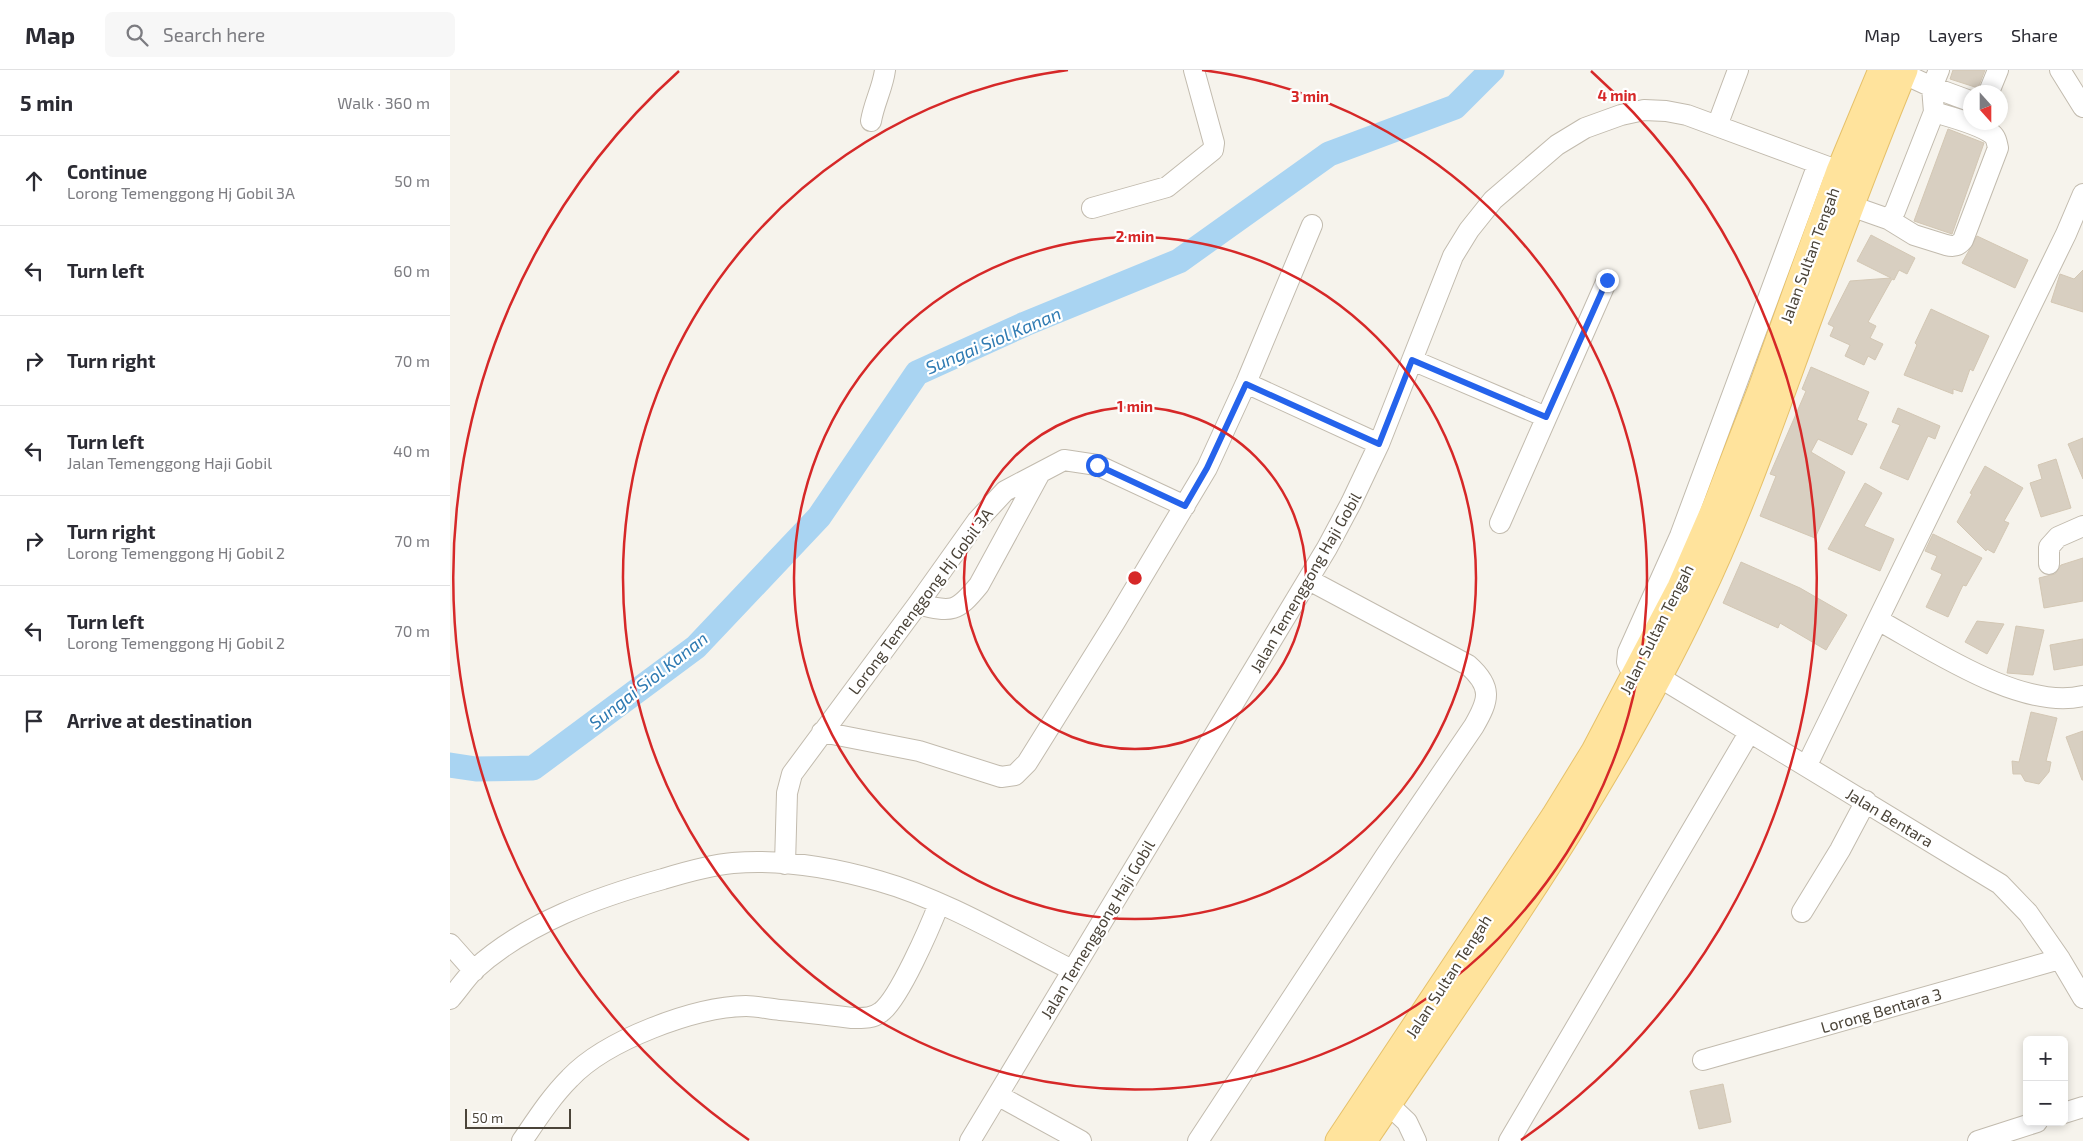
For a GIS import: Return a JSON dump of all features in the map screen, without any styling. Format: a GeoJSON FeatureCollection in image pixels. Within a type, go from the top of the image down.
{"type":"FeatureCollection","features":[{"type":"Feature","properties":{"kind":"main road","name":"Jalan Sultan Tengah"},"geometry":{"type":"LineString","coordinates":[[1338,1141],[1554,816],[1594,751],[1680,587],[1717,502],[1760,391],[1829,167],[1896,71]]}},
{"type":"Feature","properties":{"kind":"main road","name":"Jalan Sultan Tengah"},"geometry":{"type":"LineString","coordinates":[[1364,1141],[1572,829],[1659,677],[1698,601],[1738,512],[1851,206],[1896,71]]}},
{"type":"Feature","properties":{"kind":"street"},"geometry":{"type":"LineString","coordinates":[[871,121],[874,102],[884,80],[885,70]]}},
{"type":"Feature","properties":{"kind":"street"},"geometry":{"type":"LineString","coordinates":[[1092,208],[1167,187],[1213,150],[1214,143],[1194,70]]}},
{"type":"Feature","properties":{"kind":"street"},"geometry":{"type":"LineString","coordinates":[[1717,126],[1738,70]]}},
{"type":"Feature","properties":{"kind":"street"},"geometry":{"type":"LineString","coordinates":[[1992,85],[1998,70]]}},
{"type":"Feature","properties":{"kind":"street"},"geometry":{"type":"LineString","coordinates":[[2060,70],[2083,107]]}},
{"type":"Feature","properties":{"kind":"street"},"geometry":{"type":"LineString","coordinates":[[1896,71],[1935,79],[1963,97]]}},
{"type":"Feature","properties":{"kind":"street"},"geometry":{"type":"LineString","coordinates":[[1888,219],[1898,205],[1934,112],[1935,79]]}},
{"type":"Feature","properties":{"kind":"street","name":"Jalan Temenggong Haji Gobil"},"geometry":{"type":"LineString","coordinates":[[970,1141],[1309,580],[1351,503],[1379,444],[1453,256],[1469,230],[1492,200],[1556,145],[1585,128],[1621,115],[1644,110],[1666,111],[1687,115],[1829,167]]}},
{"type":"Feature","properties":{"kind":"street"},"geometry":{"type":"LineString","coordinates":[[1851,206],[1888,219],[1914,235],[1952,247],[1958,245],[1962,240],[1998,148],[1997,142],[1993,134],[1956,118],[1934,112]]}},
{"type":"Feature","properties":{"kind":"street"},"geometry":{"type":"LineString","coordinates":[[1807,765],[1878,620],[2074,238],[2083,194]]}},
{"type":"Feature","properties":{"kind":"street"},"geometry":{"type":"LineString","coordinates":[[822,732],[919,750],[1001,777],[1015,774],[1027,764],[1207,468],[1246,384],[1312,225]]}},
{"type":"Feature","properties":{"kind":"street"},"geometry":{"type":"LineString","coordinates":[[1500,523],[1607,280]]}},
{"type":"Feature","properties":{"kind":"street"},"geometry":{"type":"LineString","coordinates":[[1412,360],[1546,417]]}},
{"type":"Feature","properties":{"kind":"street"},"geometry":{"type":"LineString","coordinates":[[1246,384],[1379,444]]}},
{"type":"Feature","properties":{"kind":"street","name":"Lorong Temenggong Hj Gobil 3A"},"geometry":{"type":"LineString","coordinates":[[785,864],[788,783],[792,774],[977,521],[995,501],[1018,483],[1064,460],[1083,461],[1111,470],[1185,506]]}},
{"type":"Feature","properties":{"kind":"street"},"geometry":{"type":"LineString","coordinates":[[918,604],[950,610],[960,605],[970,596],[979,585],[1040,473]]}},
{"type":"Feature","properties":{"kind":"street"},"geometry":{"type":"LineString","coordinates":[[2049,564],[2049,547],[2058,537],[2083,526]]}},
{"type":"Feature","properties":{"kind":"street"},"geometry":{"type":"LineString","coordinates":[[1198,1141],[1386,855],[1474,726],[1484,708],[1486,699],[1486,686],[1480,675],[1468,666],[1309,580]]}},
{"type":"Feature","properties":{"kind":"street"},"geometry":{"type":"LineString","coordinates":[[1878,620],[1986,679],[2026,693],[2058,700],[2083,696]]}},
{"type":"Feature","properties":{"kind":"street","name":"Jalan Bentara"},"geometry":{"type":"LineString","coordinates":[[1659,677],[1749,733],[1807,765],[2000,884],[2028,913],[2060,959],[2083,998]]}},
{"type":"Feature","properties":{"kind":"street"},"geometry":{"type":"LineString","coordinates":[[1509,1141],[1749,733]]}},
{"type":"Feature","properties":{"kind":"street"},"geometry":{"type":"LineString","coordinates":[[1802,912],[1840,850],[1866,801]]}},
{"type":"Feature","properties":{"kind":"street"},"geometry":{"type":"LineString","coordinates":[[450,999],[474,971],[522,935],[558,916],[615,892],[685,872],[734,863],[785,864],[832,870],[880,881],[939,904],[1072,970]]}},
{"type":"Feature","properties":{"kind":"street"},"geometry":{"type":"LineString","coordinates":[[522,1141],[550,1100],[571,1076],[602,1053],[639,1033],[679,1019],[714,1010],[746,1006],[852,1018],[869,1018],[882,1012],[892,1000],[926,936],[939,904]]}},
{"type":"Feature","properties":{"kind":"street"},"geometry":{"type":"LineString","coordinates":[[450,944],[474,971]]}},
{"type":"Feature","properties":{"kind":"street","name":"Lorong Bentara 3"},"geometry":{"type":"LineString","coordinates":[[1703,1060],[2060,959]]}},
{"type":"Feature","properties":{"kind":"street"},"geometry":{"type":"LineString","coordinates":[[998,1096],[1081,1141]]}},
{"type":"Feature","properties":{"kind":"street"},"geometry":{"type":"LineString","coordinates":[[1389,1105],[1407,1122],[1416,1141]]}},
{"type":"Feature","properties":{"kind":"street"},"geometry":{"type":"LineString","coordinates":[[2068,1112],[2083,1107]]}},
{"type":"Feature","properties":{"kind":"street"},"geometry":{"type":"LineString","coordinates":[[1978,1141],[2025,1126]]}},
{"type":"Feature","properties":{"kind":"building"},"geometry":{"type":"Polygon","coordinates":[[[1953,70],[1985,70],[1979,85],[1969,85],[1950,79],[1953,70]]]}},
{"type":"Feature","properties":{"kind":"building"},"geometry":{"type":"Polygon","coordinates":[[[1948,129],[1984,143],[1952,234],[1914,221],[1948,129]]]}},
{"type":"Feature","properties":{"kind":"building"},"geometry":{"type":"Polygon","coordinates":[[[1871,235],[1915,258],[1907,274],[1899,270],[1894,280],[1892,279],[1868,322],[1876,326],[1870,338],[1883,344],[1875,360],[1868,356],[1864,365],[1845,356],[1850,345],[1830,336],[1834,327],[1828,324],[1850,281],[1891,278],[1857,261],[1871,235]]]}},
{"type":"Feature","properties":{"kind":"building"},"geometry":{"type":"Polygon","coordinates":[[[1977,236],[2028,260],[2015,288],[1962,263],[1977,236]]]}},
{"type":"Feature","properties":{"kind":"building"},"geometry":{"type":"Polygon","coordinates":[[[2083,270],[2083,312],[2051,302],[2060,274],[2074,279],[2083,270]]]}},
{"type":"Feature","properties":{"kind":"building"},"geometry":{"type":"Polygon","coordinates":[[[1931,309],[1989,336],[1973,371],[1970,369],[1962,392],[1953,389],[1953,394],[1904,375],[1917,345],[1915,343],[1931,309]]]}},
{"type":"Feature","properties":{"kind":"building"},"geometry":{"type":"Polygon","coordinates":[[[1811,367],[1869,392],[1857,420],[1867,424],[1852,455],[1818,439],[1811,452],[1845,472],[1815,538],[1760,516],[1776,476],[1770,474],[1806,391],[1802,389],[1811,367]]]}},
{"type":"Feature","properties":{"kind":"building"},"geometry":{"type":"Polygon","coordinates":[[[1898,408],[1940,426],[1935,439],[1928,436],[1908,480],[1880,468],[1900,425],[1892,422],[1898,408]]]}},
{"type":"Feature","properties":{"kind":"building"},"geometry":{"type":"Polygon","coordinates":[[[2083,438],[2083,479],[2068,444],[2083,438]]]}},
{"type":"Feature","properties":{"kind":"building"},"geometry":{"type":"Polygon","coordinates":[[[2056,459],[2071,508],[2041,517],[2030,483],[2042,479],[2038,465],[2056,459]]]}},
{"type":"Feature","properties":{"kind":"building"},"geometry":{"type":"Polygon","coordinates":[[[1985,466],[2023,488],[2004,521],[2009,523],[1994,553],[1987,549],[1986,551],[1957,522],[1985,466]]]}},
{"type":"Feature","properties":{"kind":"building"},"geometry":{"type":"Polygon","coordinates":[[[1865,483],[1882,493],[1864,526],[1894,539],[1880,571],[1828,549],[1865,483]]]}},
{"type":"Feature","properties":{"kind":"building"},"geometry":{"type":"Polygon","coordinates":[[[1933,534],[1982,558],[1966,586],[1963,585],[1948,617],[1926,607],[1942,574],[1931,569],[1937,556],[1925,551],[1933,534]]]}},
{"type":"Feature","properties":{"kind":"building"},"geometry":{"type":"Polygon","coordinates":[[[2083,558],[2083,601],[2044,608],[2039,578],[2055,574],[2061,565],[2083,558]]]}},
{"type":"Feature","properties":{"kind":"building"},"geometry":{"type":"Polygon","coordinates":[[[1741,562],[1800,588],[1847,615],[1826,650],[1780,623],[1778,628],[1723,603],[1741,562]]]}},
{"type":"Feature","properties":{"kind":"building"},"geometry":{"type":"Polygon","coordinates":[[[1977,621],[2004,624],[1987,654],[1965,642],[1977,621]]]}},
{"type":"Feature","properties":{"kind":"building"},"geometry":{"type":"Polygon","coordinates":[[[2016,626],[2044,630],[2033,675],[2007,673],[2016,626]]]}},
{"type":"Feature","properties":{"kind":"building"},"geometry":{"type":"Polygon","coordinates":[[[2083,639],[2083,665],[2054,670],[2050,645],[2083,639]]]}},
{"type":"Feature","properties":{"kind":"building"},"geometry":{"type":"Polygon","coordinates":[[[2031,712],[2057,718],[2046,761],[2051,762],[2049,772],[2039,784],[2025,781],[2021,774],[2013,774],[2012,761],[2019,762],[2031,712]]]}},
{"type":"Feature","properties":{"kind":"building"},"geometry":{"type":"Polygon","coordinates":[[[2083,731],[2083,780],[2082,780],[2066,737],[2083,731]]]}},
{"type":"Feature","properties":{"kind":"building"},"geometry":{"type":"Polygon","coordinates":[[[1723,1084],[1731,1122],[1699,1129],[1690,1091],[1723,1084]]]}},
{"type":"Feature","properties":{"kind":"waterway","name":"Sungai Siol Kanan"},"geometry":{"type":"LineString","coordinates":[[450,765],[476,769],[533,768],[696,647],[819,517],[917,373],[1025,324],[1179,261],[1329,154],[1455,107],[1492,70]]}},
{"type":"Feature","properties":{"kind":"route"},"geometry":{"type":"LineString","coordinates":[[1097,465],[1185,506],[1207,468],[1246,384],[1379,444],[1412,360],[1546,417],[1607,280]]}}]}
